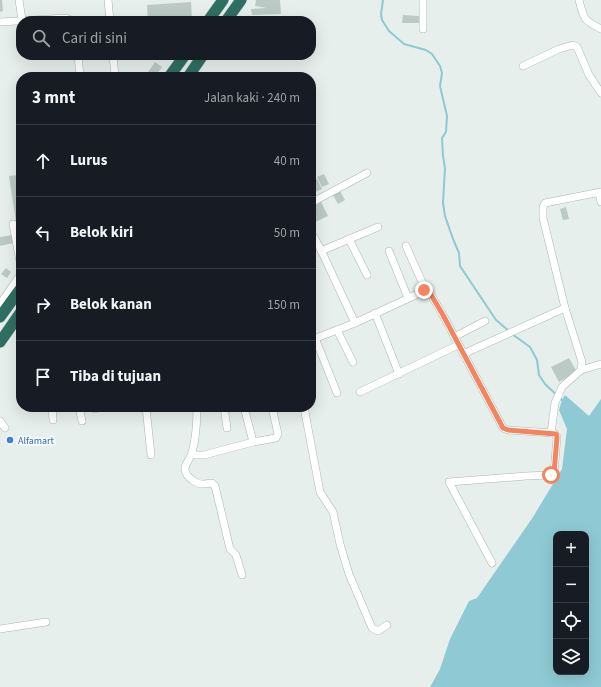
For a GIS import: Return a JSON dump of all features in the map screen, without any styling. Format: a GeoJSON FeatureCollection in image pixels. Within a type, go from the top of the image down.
{"type":"FeatureCollection","features":[{"type":"Feature","properties":{"kind":"highway"},"geometry":{"type":"LineString","coordinates":[[212,16],[223,0]]}},
{"type":"Feature","properties":{"kind":"highway"},"geometry":{"type":"LineString","coordinates":[[230,16],[241,0]]}},
{"type":"Feature","properties":{"kind":"highway"},"geometry":{"type":"LineString","coordinates":[[173,72],[182,60]]}},
{"type":"Feature","properties":{"kind":"highway"},"geometry":{"type":"LineString","coordinates":[[191,72],[200,60]]}},
{"type":"Feature","properties":{"kind":"highway"},"geometry":{"type":"LineString","coordinates":[[0,316],[16,303]]}},
{"type":"Feature","properties":{"kind":"highway"},"geometry":{"type":"LineString","coordinates":[[0,342],[16,319]]}},
{"type":"Feature","properties":{"kind":"street"},"geometry":{"type":"LineString","coordinates":[[19,0],[21,16]]}},
{"type":"Feature","properties":{"kind":"street"},"geometry":{"type":"LineString","coordinates":[[108,0],[110,16]]}},
{"type":"Feature","properties":{"kind":"street"},"geometry":{"type":"LineString","coordinates":[[423,0],[423,29]]}},
{"type":"Feature","properties":{"kind":"street"},"geometry":{"type":"LineString","coordinates":[[579,0],[581,12],[585,20],[601,29]]}},
{"type":"Feature","properties":{"kind":"street"},"geometry":{"type":"LineString","coordinates":[[0,22],[16,21]]}},
{"type":"Feature","properties":{"kind":"street"},"geometry":{"type":"LineString","coordinates":[[523,66],[559,49],[573,45],[577,47],[589,75],[601,93]]}},
{"type":"Feature","properties":{"kind":"street"},"geometry":{"type":"LineString","coordinates":[[78,60],[80,72]]}},
{"type":"Feature","properties":{"kind":"street"},"geometry":{"type":"LineString","coordinates":[[113,60],[115,72]]}},
{"type":"Feature","properties":{"kind":"street"},"geometry":{"type":"LineString","coordinates":[[316,200],[367,172]]}},
{"type":"Feature","properties":{"kind":"street"},"geometry":{"type":"LineString","coordinates":[[581,370],[582,362],[565,308],[543,218],[543,208],[546,203],[600,192],[601,202]]}},
{"type":"Feature","properties":{"kind":"street"},"geometry":{"type":"LineString","coordinates":[[13,224],[16,240]]}},
{"type":"Feature","properties":{"kind":"street"},"geometry":{"type":"LineString","coordinates":[[321,251],[378,227]]}},
{"type":"Feature","properties":{"kind":"street"},"geometry":{"type":"LineString","coordinates":[[349,239],[367,276]]}},
{"type":"Feature","properties":{"kind":"street"},"geometry":{"type":"LineString","coordinates":[[316,243],[355,323]]}},
{"type":"Feature","properties":{"kind":"street"},"geometry":{"type":"LineString","coordinates":[[406,246],[426,291],[430,293],[503,428],[508,430],[551,433],[556,434],[557,437],[554,473],[552,475],[449,482],[492,563]]}},
{"type":"Feature","properties":{"kind":"street"},"geometry":{"type":"LineString","coordinates":[[389,252],[408,298]]}},
{"type":"Feature","properties":{"kind":"street"},"geometry":{"type":"LineString","coordinates":[[0,304],[16,281]]}},
{"type":"Feature","properties":{"kind":"street"},"geometry":{"type":"LineString","coordinates":[[316,338],[355,323],[426,291]]}},
{"type":"Feature","properties":{"kind":"street"},"geometry":{"type":"LineString","coordinates":[[463,354],[565,308]]}},
{"type":"Feature","properties":{"kind":"street"},"geometry":{"type":"LineString","coordinates":[[375,313],[399,374]]}},
{"type":"Feature","properties":{"kind":"street"},"geometry":{"type":"LineString","coordinates":[[454,338],[484,321]]}},
{"type":"Feature","properties":{"kind":"street"},"geometry":{"type":"LineString","coordinates":[[336,330],[353,362]]}},
{"type":"Feature","properties":{"kind":"street"},"geometry":{"type":"LineString","coordinates":[[360,392],[458,345]]}},
{"type":"Feature","properties":{"kind":"street"},"geometry":{"type":"LineString","coordinates":[[316,346],[337,393]]}},
{"type":"Feature","properties":{"kind":"street"},"geometry":{"type":"LineString","coordinates":[[551,433],[555,403],[562,387],[581,370],[601,364]]}},
{"type":"Feature","properties":{"kind":"street"},"geometry":{"type":"LineString","coordinates":[[53,412],[54,420]]}},
{"type":"Feature","properties":{"kind":"street"},"geometry":{"type":"LineString","coordinates":[[80,412],[82,421]]}},
{"type":"Feature","properties":{"kind":"street"},"geometry":{"type":"LineString","coordinates":[[147,412],[151,455]]}},
{"type":"Feature","properties":{"kind":"street"},"geometry":{"type":"LineString","coordinates":[[197,412],[196,433],[192,452],[184,467],[185,472],[190,478],[199,484],[202,485],[212,483],[215,486],[230,549],[236,555],[242,575]]}},
{"type":"Feature","properties":{"kind":"street"},"geometry":{"type":"LineString","coordinates":[[225,412],[227,428]]}},
{"type":"Feature","properties":{"kind":"street"},"geometry":{"type":"LineString","coordinates":[[245,412],[253,442]]}},
{"type":"Feature","properties":{"kind":"street"},"geometry":{"type":"LineString","coordinates":[[192,452],[195,455],[204,455],[253,442],[276,438],[277,436],[273,412]]}},
{"type":"Feature","properties":{"kind":"street"},"geometry":{"type":"LineString","coordinates":[[305,412],[320,492],[333,512],[340,544],[349,574],[372,628],[378,631],[387,625]]}},
{"type":"Feature","properties":{"kind":"street"},"geometry":{"type":"LineString","coordinates":[[0,421],[5,428]]}},
{"type":"Feature","properties":{"kind":"street"},"geometry":{"type":"LineString","coordinates":[[0,629],[46,622]]}},
{"type":"Feature","properties":{"kind":"water"},"geometry":{"type":"Polygon","coordinates":[[[565,395],[589,416],[601,399],[601,687],[430,687],[440,669],[450,639],[469,601],[477,598],[533,517],[562,469],[567,429],[559,410],[565,395]]]}},
{"type":"Feature","properties":{"kind":"building"},"geometry":{"type":"Polygon","coordinates":[[[0,0],[2,0],[3,11],[0,12],[0,0]]]}},
{"type":"Feature","properties":{"kind":"building"},"geometry":{"type":"Polygon","coordinates":[[[256,0],[280,0],[281,14],[252,15],[251,9],[267,8],[255,6],[256,0]]]}},
{"type":"Feature","properties":{"kind":"building"},"geometry":{"type":"Polygon","coordinates":[[[191,2],[192,16],[148,16],[147,5],[191,2]]]}},
{"type":"Feature","properties":{"kind":"building"},"geometry":{"type":"Polygon","coordinates":[[[403,15],[419,16],[419,23],[402,23],[403,15]]]}},
{"type":"Feature","properties":{"kind":"building"},"geometry":{"type":"Polygon","coordinates":[[[155,62],[162,67],[158,72],[148,72],[155,62]]]}},
{"type":"Feature","properties":{"kind":"building"},"geometry":{"type":"Polygon","coordinates":[[[324,174],[329,184],[322,187],[317,177],[324,174]]]}},
{"type":"Feature","properties":{"kind":"building"},"geometry":{"type":"Polygon","coordinates":[[[16,175],[16,222],[9,176],[16,175]]]}},
{"type":"Feature","properties":{"kind":"building"},"geometry":{"type":"Polygon","coordinates":[[[316,179],[322,189],[316,192],[316,179]]]}},
{"type":"Feature","properties":{"kind":"building"},"geometry":{"type":"Polygon","coordinates":[[[340,191],[345,200],[338,204],[333,195],[340,191]]]}},
{"type":"Feature","properties":{"kind":"building"},"geometry":{"type":"Polygon","coordinates":[[[321,202],[328,216],[316,222],[316,205],[321,202]]]}},
{"type":"Feature","properties":{"kind":"building"},"geometry":{"type":"Polygon","coordinates":[[[566,207],[569,219],[563,220],[560,209],[566,207]]]}},
{"type":"Feature","properties":{"kind":"building"},"geometry":{"type":"Polygon","coordinates":[[[12,235],[13,243],[0,246],[0,237],[12,235]]]}},
{"type":"Feature","properties":{"kind":"building"},"geometry":{"type":"Polygon","coordinates":[[[6,268],[11,272],[7,278],[1,274],[6,268]]]}},
{"type":"Feature","properties":{"kind":"building"},"geometry":{"type":"Polygon","coordinates":[[[569,358],[577,372],[559,382],[551,367],[569,358]]]}},
{"type":"Feature","properties":{"kind":"waterway"},"geometry":{"type":"LineString","coordinates":[[383,0],[381,14],[382,20],[389,31],[404,44],[426,50],[432,54],[440,66],[442,73],[440,86],[447,116],[446,132],[442,138],[445,168],[443,203],[445,216],[459,253],[460,266],[496,320],[509,331]]}},
{"type":"Feature","properties":{"kind":"waterway"},"geometry":{"type":"LineString","coordinates":[[512,334],[530,347],[537,360],[539,375],[545,384],[562,400]]}},
{"type":"Feature","properties":{"kind":"place","name":"Alfamart"},"geometry":{"type":"Point","coordinates":[10,440]}},
{"type":"Feature","properties":{"kind":"route"},"geometry":{"type":"LineString","coordinates":[[424,290],[430,293],[443,315],[503,428],[508,430],[556,434],[554,473],[551,475]]}}]}
